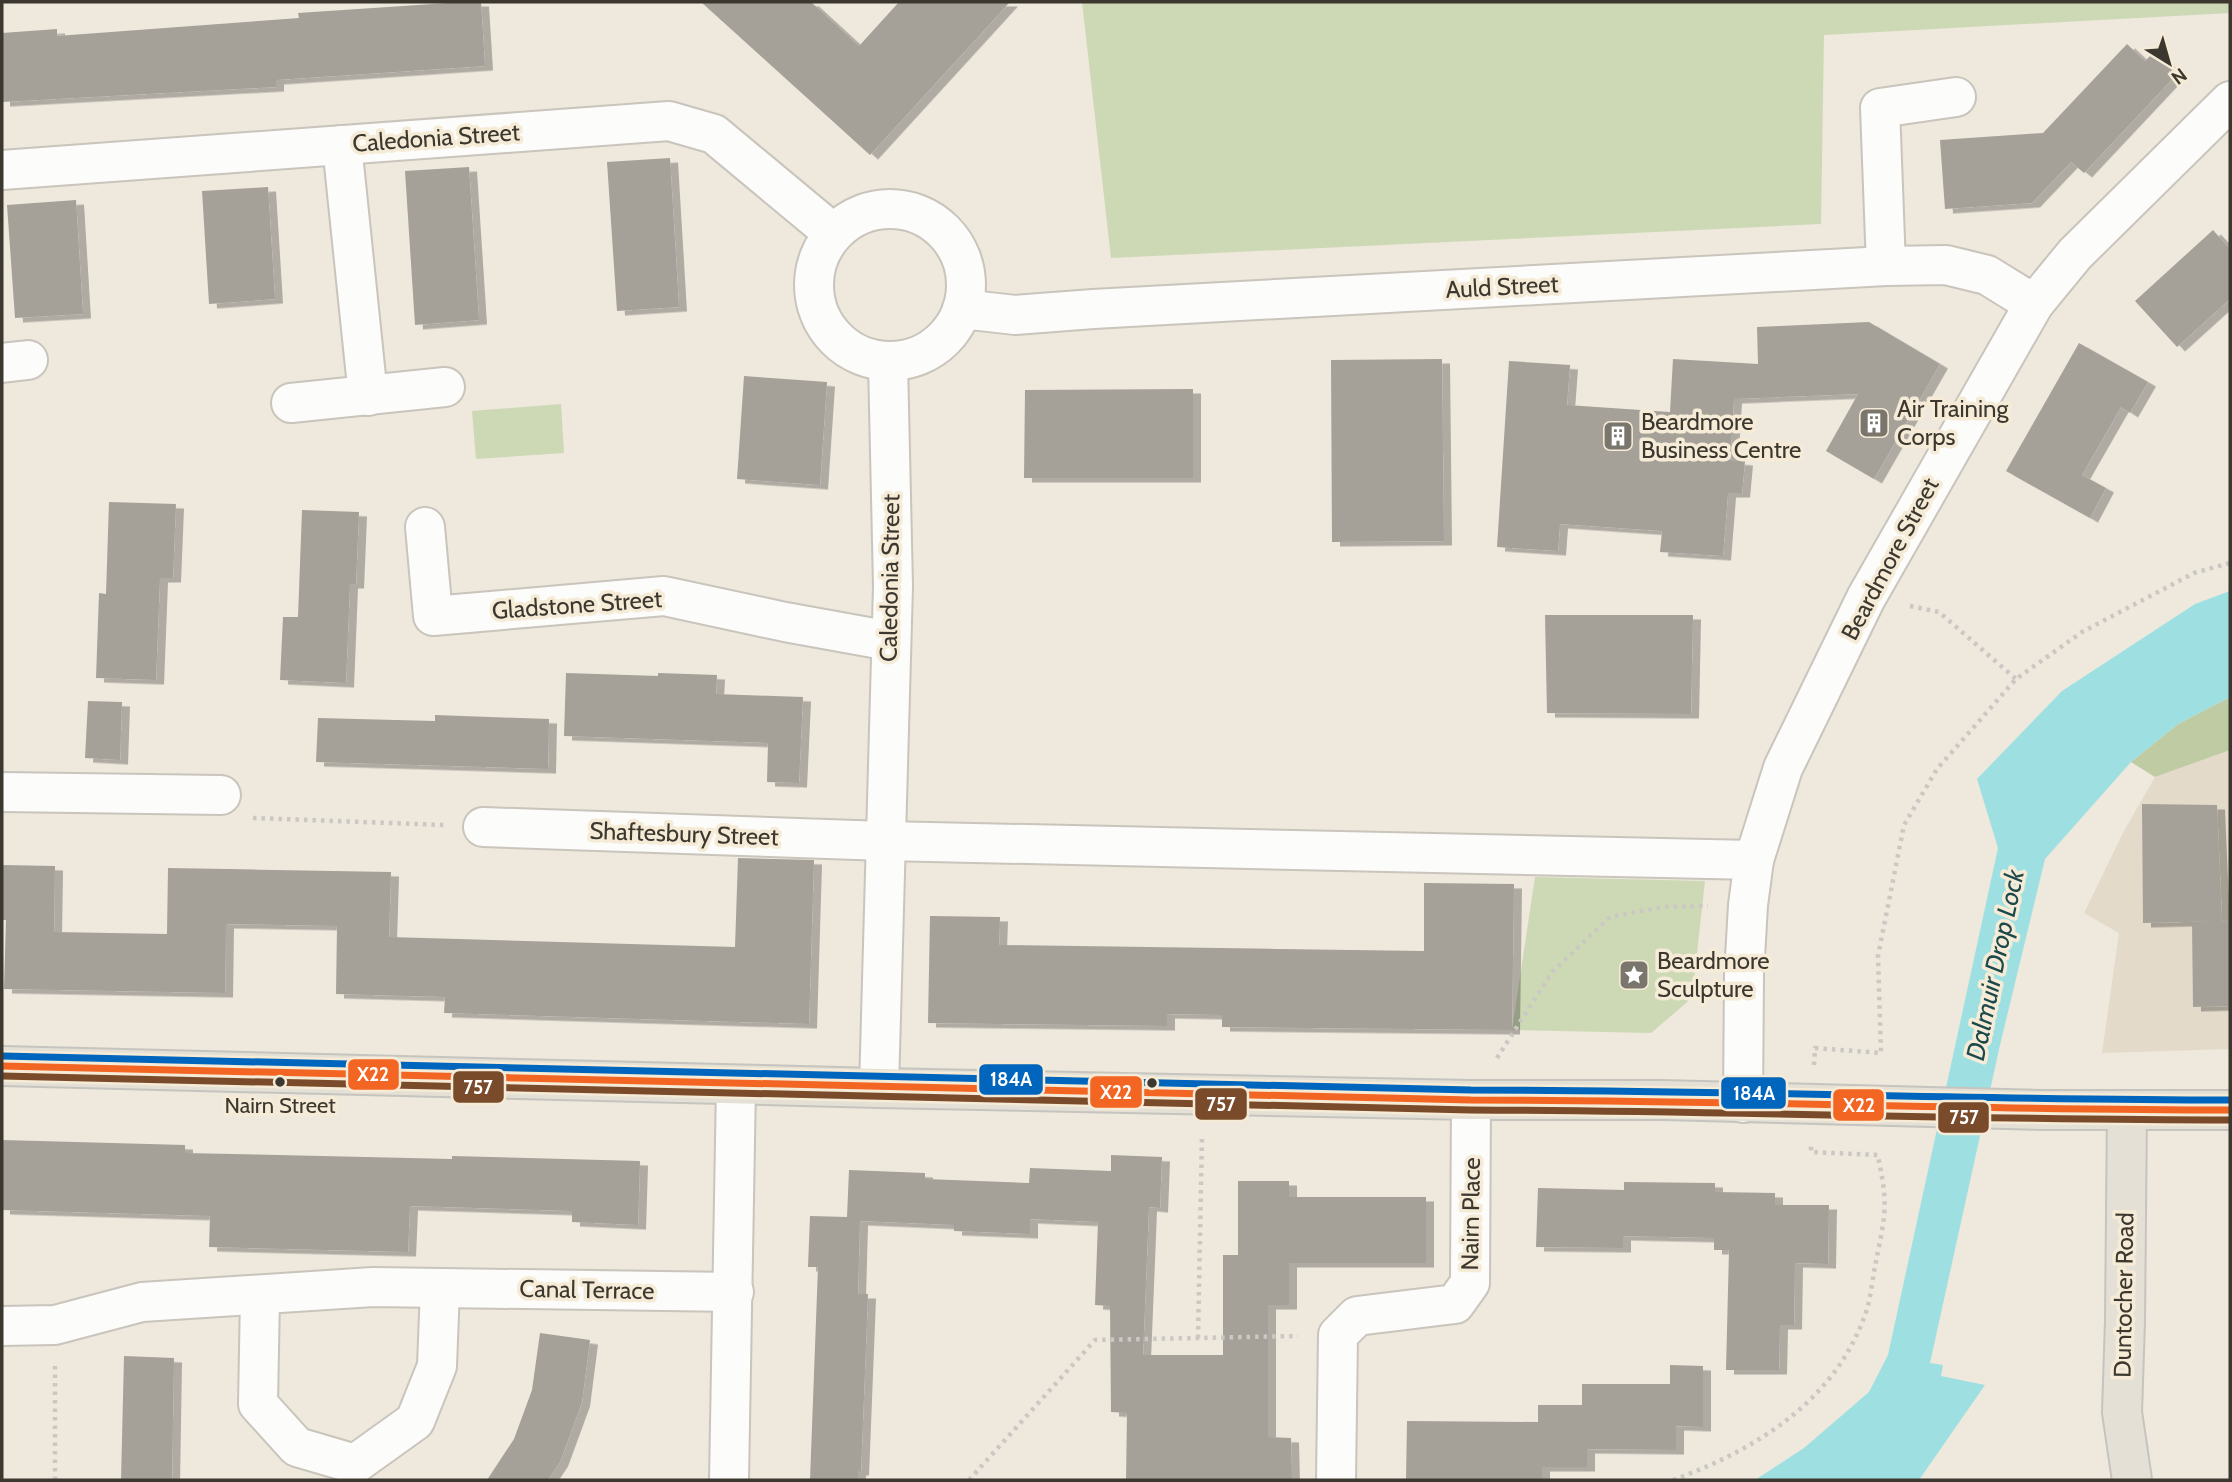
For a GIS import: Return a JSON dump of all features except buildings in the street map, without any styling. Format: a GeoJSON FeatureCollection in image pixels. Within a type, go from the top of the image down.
{"type":"FeatureCollection","features":[{"type":"Feature","properties":{"kind":"main road"},"geometry":{"type":"LineString","coordinates":[[2,1066],[1471,1100],[1662,1100],[2043,1110],[2230,1110]]}},
{"type":"Feature","properties":{"kind":"main road","name":"Duntocher Road"},"geometry":{"type":"LineString","coordinates":[[2127,1110],[2122,1412],[2133,1480]]}},
{"type":"Feature","properties":{"kind":"street"},"geometry":{"type":"LineString","coordinates":[[1886,266],[1880,108],[1956,97]]}},
{"type":"Feature","properties":{"kind":"street","name":"Beardmore Street"},"geometry":{"type":"LineString","coordinates":[[1743,1103],[1744,975],[1754,860],[1783,768],[1866,597],[2034,304],[2075,254],[2230,101]]}},
{"type":"Feature","properties":{"kind":"street","name":"Caledonia Street"},"geometry":{"type":"LineString","coordinates":[[2,170],[669,121],[715,134],[833,233]]}},
{"type":"Feature","properties":{"kind":"street"},"geometry":{"type":"LineString","coordinates":[[342,145],[368,396]]}},
{"type":"Feature","properties":{"kind":"street"},"geometry":{"type":"LineString","coordinates":[[878,209],[904,210],[929,219],[949,236],[961,258],[966,284],[962,309],[951,331],[934,348],[912,359],[888,362],[864,357],[841,345],[825,326],[820,315],[815,303],[813,279],[819,254],[833,233],[854,217],[878,209]]}},
{"type":"Feature","properties":{"kind":"street","name":"Auld Street"},"geometry":{"type":"LineString","coordinates":[[962,309],[1015,315],[1886,266],[1946,265],[1987,275],[2034,304]]}},
{"type":"Feature","properties":{"kind":"street","name":"Caledonia Street"},"geometry":{"type":"LineString","coordinates":[[879,1088],[893,586],[888,362]]}},
{"type":"Feature","properties":{"kind":"street"},"geometry":{"type":"LineString","coordinates":[[291,403],[446,387]]}},
{"type":"Feature","properties":{"kind":"street","name":"Gladstone Street"},"geometry":{"type":"LineString","coordinates":[[425,527],[433,616],[664,596],[890,641]]}},
{"type":"Feature","properties":{"kind":"street"},"geometry":{"type":"LineString","coordinates":[[2,792],[221,795]]}},
{"type":"Feature","properties":{"kind":"street","name":"Shaftesbury Street"},"geometry":{"type":"LineString","coordinates":[[483,827],[885,841],[1754,860]]}},
{"type":"Feature","properties":{"kind":"street"},"geometry":{"type":"LineString","coordinates":[[729,1480],[736,1085]]}},
{"type":"Feature","properties":{"kind":"street","name":"Nairn Place"},"geometry":{"type":"LineString","coordinates":[[1338,1335],[1357,1316],[1455,1304],[1470,1283],[1471,1100]]}},
{"type":"Feature","properties":{"kind":"street","name":"Canal Terrace"},"geometry":{"type":"LineString","coordinates":[[2,1326],[55,1325],[142,1302],[373,1287],[734,1292]]}},
{"type":"Feature","properties":{"kind":"street"},"geometry":{"type":"LineString","coordinates":[[260,1296],[258,1404],[297,1447],[355,1464],[415,1421],[437,1366],[440,1288]]}},
{"type":"Feature","properties":{"kind":"street"},"geometry":{"type":"LineString","coordinates":[[1336,1480],[1338,1335]]}},
{"type":"Feature","properties":{"kind":"path"},"geometry":{"type":"LineString","coordinates":[[1878,956],[1903,825],[1937,769],[2016,679],[2082,632],[2193,573],[2230,563]]}},
{"type":"Feature","properties":{"kind":"path"},"geometry":{"type":"LineString","coordinates":[[1866,597],[1939,612],[2016,679]]}},
{"type":"Feature","properties":{"kind":"path"},"geometry":{"type":"LineString","coordinates":[[221,795],[229,817],[483,827]]}},
{"type":"Feature","properties":{"kind":"path"},"geometry":{"type":"LineString","coordinates":[[1471,1100],[1552,972],[1610,917],[1662,906],[1748,905]]}},
{"type":"Feature","properties":{"kind":"path"},"geometry":{"type":"LineString","coordinates":[[1198,1338],[1203,1093]]}},
{"type":"Feature","properties":{"kind":"path"},"geometry":{"type":"LineString","coordinates":[[1673,1480],[1698,1471],[1753,1443],[1792,1418],[1823,1388],[1849,1350],[1867,1308],[1883,1225],[1885,1194],[1878,1155]]}},
{"type":"Feature","properties":{"kind":"path"},"geometry":{"type":"LineString","coordinates":[[55,1325],[55,1480]]}},
{"type":"Feature","properties":{"kind":"path"},"geometry":{"type":"LineString","coordinates":[[969,1480],[1095,1340],[1338,1335]]}},
{"type":"Feature","properties":{"kind":"shaded area"},"geometry":{"type":"Polygon","coordinates":[[[2230,750],[2230,1049],[2102,1053],[2119,933],[2084,913],[2124,831],[2155,777],[2230,750]]]}},
{"type":"Feature","properties":{"kind":"green space"},"geometry":{"type":"Polygon","coordinates":[[[1082,2],[2230,2],[2230,13],[1824,35],[1821,224],[1111,258],[1082,2]]]}},
{"type":"Feature","properties":{"kind":"green space"},"geometry":{"type":"Polygon","coordinates":[[[561,404],[564,453],[476,459],[472,411],[561,404]]]}},
{"type":"Feature","properties":{"kind":"green space"},"geometry":{"type":"Polygon","coordinates":[[[2230,697],[2230,750],[2155,777],[2131,762],[2178,724],[2230,697]]]}},
{"type":"Feature","properties":{"kind":"green space"},"geometry":{"type":"Polygon","coordinates":[[[1535,877],[1705,881],[1692,998],[1651,1033],[1512,1030],[1535,877]]]}},
{"type":"Feature","properties":{"kind":"water","name":"Dalmuir Drop Lock"},"geometry":{"type":"Polygon","coordinates":[[[2230,591],[2230,697],[2178,724],[2131,762],[2045,859],[2000,1045],[1930,1363],[1943,1365],[1941,1376],[1985,1385],[1919,1480],[1755,1480],[1804,1448],[1869,1392],[1888,1355],[1998,848],[1977,779],[2062,691],[2195,604],[2230,591]]]}},
{"type":"Feature","properties":{"kind":"transit line","name":"184A"},"geometry":{"type":"LineString","coordinates":[[2,1056],[1471,1090],[2230,1100]]}},
{"type":"Feature","properties":{"kind":"transit line","name":"X22"},"geometry":{"type":"LineString","coordinates":[[2,1066],[1471,1100],[2230,1110]]}},
{"type":"Feature","properties":{"kind":"transit line","name":"757"},"geometry":{"type":"LineString","coordinates":[[2,1076],[1471,1110],[2230,1120]]}},
{"type":"Feature","properties":{"kind":"place","name":"Air Training Corps"},"geometry":{"type":"Point","coordinates":[1874,423]}},
{"type":"Feature","properties":{"kind":"place","name":"Beardmore Business Centre"},"geometry":{"type":"Point","coordinates":[1618,436]}},
{"type":"Feature","properties":{"kind":"place","name":"Beardmore Sculpture"},"geometry":{"type":"Point","coordinates":[1634,975]}},
{"type":"Feature","properties":{"kind":"place","name":"Nairn Street"},"geometry":{"type":"Point","coordinates":[280,1082]}}]}
